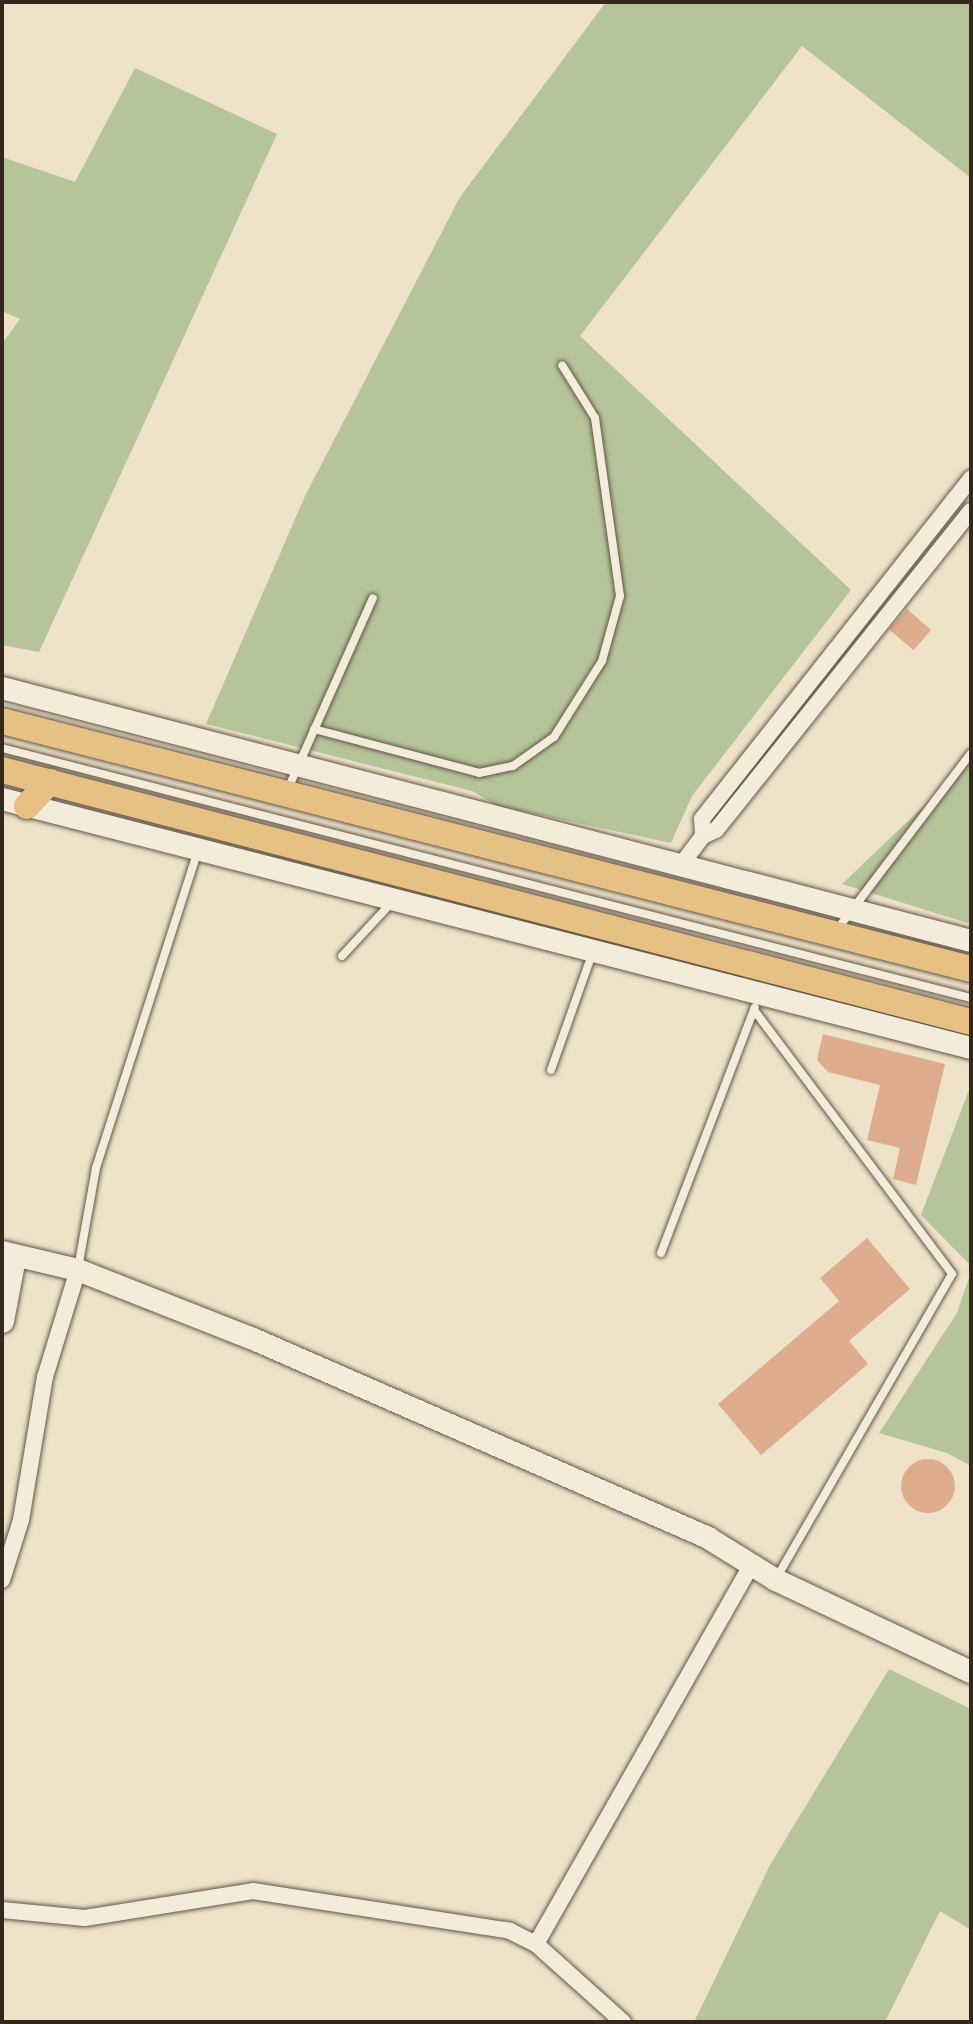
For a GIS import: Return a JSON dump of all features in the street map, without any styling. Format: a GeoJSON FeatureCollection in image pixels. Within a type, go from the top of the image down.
{"type":"FeatureCollection","features":[{"type":"Feature","properties":{"kind":"main road"},"geometry":{"type":"LineString","coordinates":[[2,721],[961,966]]}},
{"type":"Feature","properties":{"kind":"main road"},"geometry":{"type":"LineString","coordinates":[[2,770],[760,991],[971,1022]]}},
{"type":"Feature","properties":{"kind":"main road"},"geometry":{"type":"LineString","coordinates":[[14,803],[49,782]]}},
{"type":"Feature","properties":{"kind":"main road"},"geometry":{"type":"LineString","coordinates":[[2,1321],[8,1255]]}},
{"type":"Feature","properties":{"kind":"street"},"geometry":{"type":"LineString","coordinates":[[703,836],[702,819],[971,478]]}},
{"type":"Feature","properties":{"kind":"street"},"geometry":{"type":"LineString","coordinates":[[681,865],[703,836],[716,830],[971,511]]}},
{"type":"Feature","properties":{"kind":"street"},"geometry":{"type":"LineString","coordinates":[[2,688],[851,910],[969,937]]}},
{"type":"Feature","properties":{"kind":"street"},"geometry":{"type":"LineString","coordinates":[[14,803],[198,851],[407,890],[593,951],[760,991],[971,1048]]}},
{"type":"Feature","properties":{"kind":"street"},"geometry":{"type":"LineString","coordinates":[[8,1255],[78,1270],[251,1338],[708,1538],[776,1580],[971,1672]]}},
{"type":"Feature","properties":{"kind":"street"},"geometry":{"type":"LineString","coordinates":[[2,1580],[21,1520],[45,1377],[78,1270]]}},
{"type":"Feature","properties":{"kind":"street"},"geometry":{"type":"LineString","coordinates":[[536,1944],[751,1565]]}},
{"type":"Feature","properties":{"kind":"street"},"geometry":{"type":"LineString","coordinates":[[2,1910],[85,1918],[253,1891],[510,1931],[536,1944],[623,2022]]}},
{"type":"Feature","properties":{"kind":"lane"},"geometry":{"type":"LineString","coordinates":[[314,729],[479,773],[513,766],[554,737],[602,661],[620,596],[595,418],[562,365]]}},
{"type":"Feature","properties":{"kind":"lane"},"geometry":{"type":"LineString","coordinates":[[286,795],[373,598]]}},
{"type":"Feature","properties":{"kind":"lane"},"geometry":{"type":"LineString","coordinates":[[2,733],[764,929]]}},
{"type":"Feature","properties":{"kind":"lane"},"geometry":{"type":"LineString","coordinates":[[2,748],[971,998]]}},
{"type":"Feature","properties":{"kind":"lane"},"geometry":{"type":"LineString","coordinates":[[834,934],[971,753]]}},
{"type":"Feature","properties":{"kind":"lane"},"geometry":{"type":"LineString","coordinates":[[78,1270],[96,1168],[198,851]]}},
{"type":"Feature","properties":{"kind":"lane"},"geometry":{"type":"LineString","coordinates":[[342,956],[407,890]]}},
{"type":"Feature","properties":{"kind":"lane"},"geometry":{"type":"LineString","coordinates":[[961,966],[969,937]]}},
{"type":"Feature","properties":{"kind":"lane"},"geometry":{"type":"LineString","coordinates":[[551,1070],[593,951]]}},
{"type":"Feature","properties":{"kind":"lane"},"geometry":{"type":"LineString","coordinates":[[661,1253],[760,991]]}},
{"type":"Feature","properties":{"kind":"lane"},"geometry":{"type":"LineString","coordinates":[[760,991],[952,1274],[776,1580]]}},
{"type":"Feature","properties":{"kind":"green space"},"geometry":{"type":"Polygon","coordinates":[[[606,2],[971,2],[971,178],[802,46],[580,336],[851,590],[692,796],[671,843],[498,806],[472,791],[206,724],[305,496],[460,197],[606,2]]]}},
{"type":"Feature","properties":{"kind":"green space"},"geometry":{"type":"Polygon","coordinates":[[[135,68],[277,134],[39,652],[2,645],[2,344],[20,319],[2,311],[2,157],[75,182],[135,68]]]}},
{"type":"Feature","properties":{"kind":"green space"},"geometry":{"type":"Polygon","coordinates":[[[971,761],[971,924],[842,884],[971,761]]]}},
{"type":"Feature","properties":{"kind":"green space"},"geometry":{"type":"Polygon","coordinates":[[[971,1085],[971,1266],[921,1215],[971,1085]]]}},
{"type":"Feature","properties":{"kind":"green space"},"geometry":{"type":"Polygon","coordinates":[[[971,1272],[971,1466],[947,1453],[879,1433],[957,1313],[971,1272]]]}},
{"type":"Feature","properties":{"kind":"green space"},"geometry":{"type":"Polygon","coordinates":[[[889,1669],[971,1709],[971,1930],[940,1911],[885,2022],[694,2022],[770,1865],[889,1669]]]}},
{"type":"Feature","properties":{"kind":"building"},"geometry":{"type":"Polygon","coordinates":[[[907,609],[931,630],[913,650],[889,629],[907,609]]]}},
{"type":"Feature","properties":{"kind":"building"},"geometry":{"type":"Polygon","coordinates":[[[823,1034],[945,1064],[916,1185],[893,1179],[900,1148],[867,1140],[880,1085],[828,1072],[817,1060],[823,1034]]]}},
{"type":"Feature","properties":{"kind":"building"},"geometry":{"type":"Polygon","coordinates":[[[867,1238],[910,1289],[849,1341],[868,1364],[761,1455],[718,1404],[839,1301],[820,1278],[867,1238]]]}},
{"type":"Feature","properties":{"kind":"building"},"geometry":{"type":"Polygon","coordinates":[[[928,1459],[947,1467],[955,1486],[947,1505],[928,1513],[909,1505],[901,1486],[909,1467],[928,1459]]]}}]}
